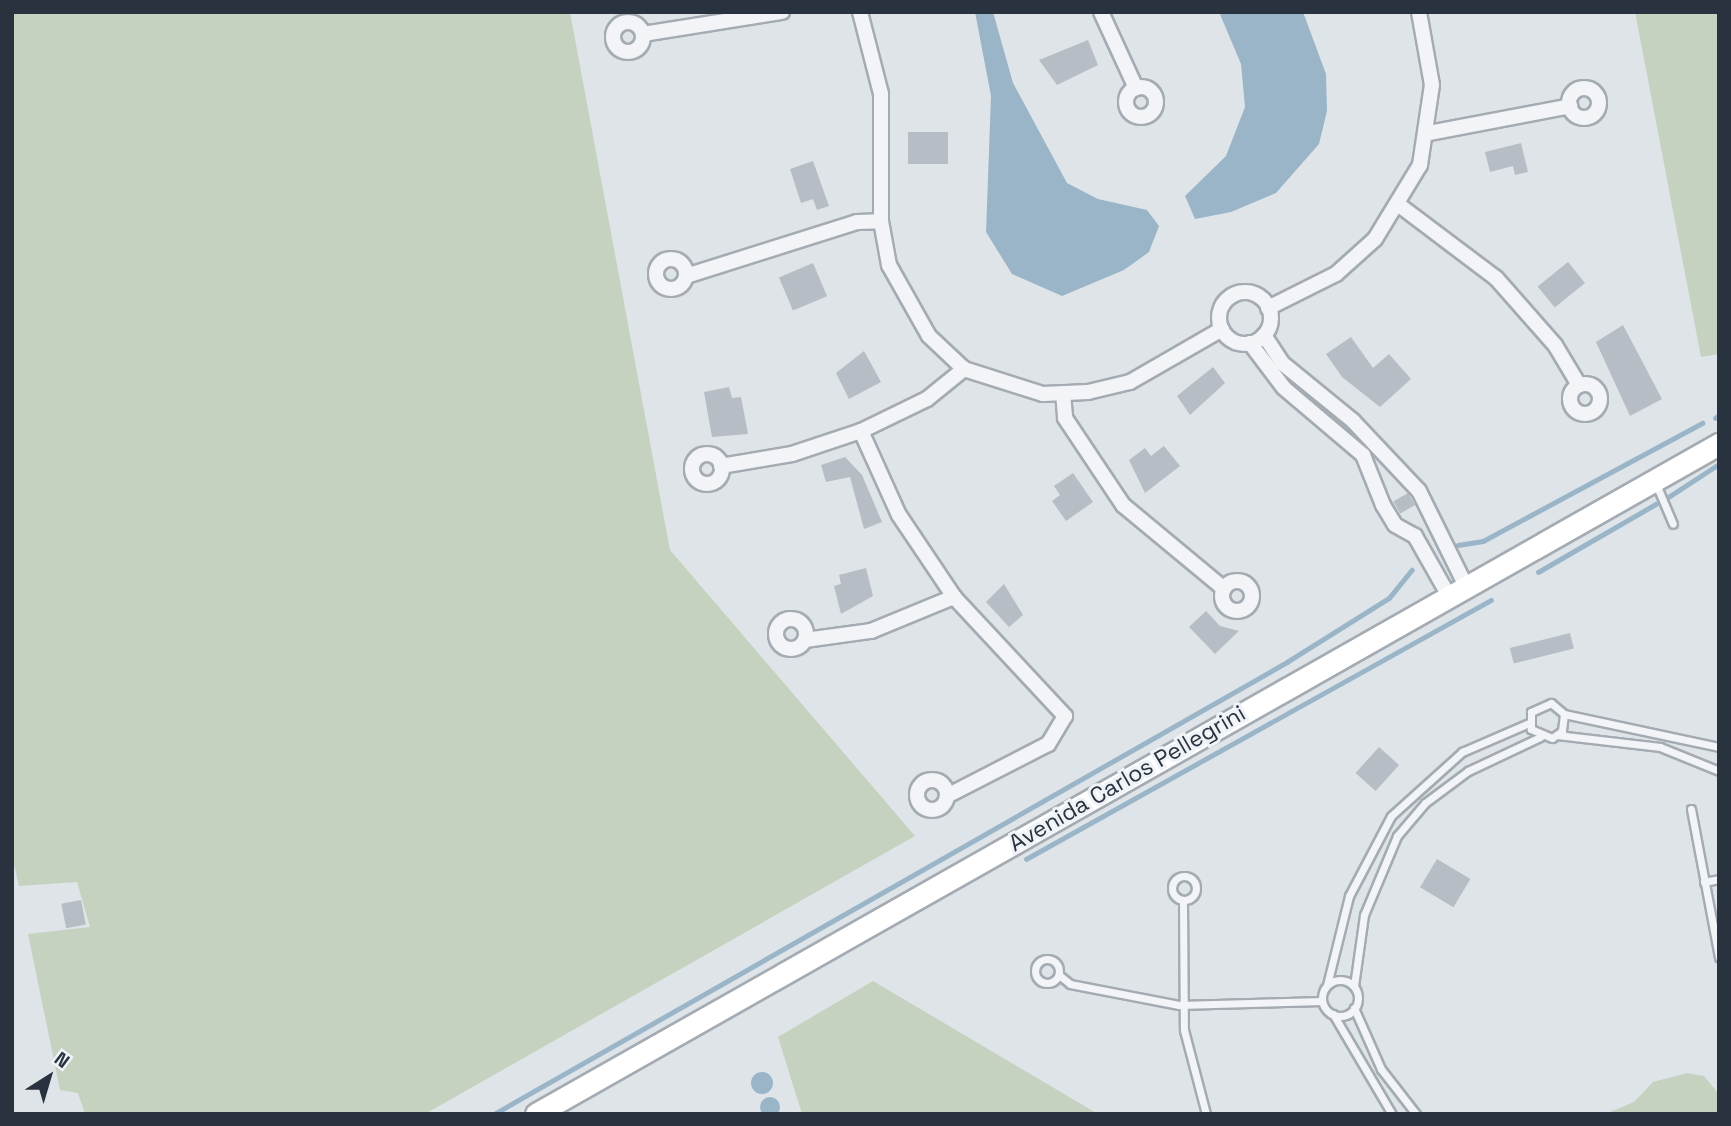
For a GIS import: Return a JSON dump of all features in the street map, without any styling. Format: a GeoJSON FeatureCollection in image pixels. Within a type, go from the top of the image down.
{"type":"FeatureCollection","features":[{"type":"Feature","properties":{"kind":"main road","name":"Avenida Carlos Pellegrini"},"geometry":{"type":"LineString","coordinates":[[536,1114],[1719,444]]}},
{"type":"Feature","properties":{"kind":"street"},"geometry":{"type":"LineString","coordinates":[[643,34],[782,12]]}},
{"type":"Feature","properties":{"kind":"street"},"geometry":{"type":"LineString","coordinates":[[847,12],[859,12],[881,94],[881,221],[889,265],[908,306],[964,369],[1004,385],[1063,393],[1130,382],[1222,329]]}},
{"type":"Feature","properties":{"kind":"street"},"geometry":{"type":"LineString","coordinates":[[1101,12],[1136,88]]}},
{"type":"Feature","properties":{"kind":"street"},"geometry":{"type":"LineString","coordinates":[[1268,308],[1336,274],[1375,239],[1399,205],[1429,133],[1429,49],[1419,12]]}},
{"type":"Feature","properties":{"kind":"street"},"geometry":{"type":"LineString","coordinates":[[1429,133],[1570,106]]}},
{"type":"Feature","properties":{"kind":"street"},"geometry":{"type":"LineString","coordinates":[[1399,205],[1496,278],[1555,345],[1580,385]]}},
{"type":"Feature","properties":{"kind":"street"},"geometry":{"type":"LineString","coordinates":[[686,276],[857,222],[881,221]]}},
{"type":"Feature","properties":{"kind":"street"},"geometry":{"type":"LineString","coordinates":[[1264,335],[1250,343],[1234,341],[1222,329],[1223,304],[1236,293],[1253,293],[1268,308]]}},
{"type":"Feature","properties":{"kind":"street"},"geometry":{"type":"LineString","coordinates":[[1268,308],[1264,335],[1282,363],[1398,468],[1428,506],[1432,527],[1458,591]]}},
{"type":"Feature","properties":{"kind":"street"},"geometry":{"type":"LineString","coordinates":[[1250,343],[1284,388],[1347,436],[1378,481],[1395,525],[1415,536],[1458,591]]}},
{"type":"Feature","properties":{"kind":"street"},"geometry":{"type":"LineString","coordinates":[[721,466],[792,454],[861,431],[927,399],[964,369]]}},
{"type":"Feature","properties":{"kind":"street"},"geometry":{"type":"LineString","coordinates":[[1063,393],[1065,418],[1123,505],[1224,589]]}},
{"type":"Feature","properties":{"kind":"street"},"geometry":{"type":"LineString","coordinates":[[861,431],[899,514],[954,597],[1065,716],[1048,744],[947,796]]}},
{"type":"Feature","properties":{"kind":"street"},"geometry":{"type":"LineString","coordinates":[[1378,481],[1398,468]]}},
{"type":"Feature","properties":{"kind":"street"},"geometry":{"type":"LineString","coordinates":[[1415,536],[1432,527]]}},
{"type":"Feature","properties":{"kind":"street"},"geometry":{"type":"LineString","coordinates":[[805,640],[871,631],[954,597]]}},
{"type":"Feature","properties":{"kind":"lane"},"geometry":{"type":"LineString","coordinates":[[1654,480],[1674,524]]}},
{"type":"Feature","properties":{"kind":"lane"},"geometry":{"type":"LineString","coordinates":[[1322,1001],[1349,896],[1391,816],[1462,752],[1529,723],[1540,704],[1551,703],[1564,714],[1719,747]]}},
{"type":"Feature","properties":{"kind":"lane"},"geometry":{"type":"LineString","coordinates":[[1557,735],[1564,714]]}},
{"type":"Feature","properties":{"kind":"lane"},"geometry":{"type":"LineString","coordinates":[[1529,723],[1540,737]]}},
{"type":"Feature","properties":{"kind":"lane"},"geometry":{"type":"LineString","coordinates":[[1416,1114],[1381,1069],[1354,1008],[1354,986],[1364,915],[1397,836],[1425,803],[1468,771],[1540,737],[1557,735],[1660,747],[1719,771]]}},
{"type":"Feature","properties":{"kind":"lane"},"geometry":{"type":"LineString","coordinates":[[1691,809],[1719,957]]}},
{"type":"Feature","properties":{"kind":"lane"},"geometry":{"type":"LineString","coordinates":[[1704,881],[1719,879]]}},
{"type":"Feature","properties":{"kind":"lane"},"geometry":{"type":"LineString","coordinates":[[1183,900],[1182,1004],[1206,1114]]}},
{"type":"Feature","properties":{"kind":"lane"},"geometry":{"type":"LineString","coordinates":[[1059,975],[1070,984],[1112,995],[1182,1004],[1322,1001]]}},
{"type":"Feature","properties":{"kind":"lane"},"geometry":{"type":"LineString","coordinates":[[1327,985],[1344,980],[1354,986]]}},
{"type":"Feature","properties":{"kind":"lane"},"geometry":{"type":"LineString","coordinates":[[1322,1001],[1333,1014],[1392,1114]]}},
{"type":"Feature","properties":{"kind":"lane"},"geometry":{"type":"LineString","coordinates":[[1333,1014],[1354,1008]]}},
{"type":"Feature","properties":{"kind":"green space"},"geometry":{"type":"Polygon","coordinates":[[[12,12],[570,12],[670,550],[915,836],[425,1114],[85,1114],[78,1093],[60,1090],[28,934],[90,927],[77,882],[19,886],[12,856],[12,12]]]}},
{"type":"Feature","properties":{"kind":"green space"},"geometry":{"type":"Polygon","coordinates":[[[1635,12],[1719,12],[1719,354],[1701,357],[1635,12]]]}},
{"type":"Feature","properties":{"kind":"green space"},"geometry":{"type":"Polygon","coordinates":[[[873,981],[1098,1114],[802,1114],[778,1037],[873,981]]]}},
{"type":"Feature","properties":{"kind":"green space"},"geometry":{"type":"Polygon","coordinates":[[[1687,1073],[1704,1076],[1719,1094],[1719,1114],[1605,1114],[1634,1102],[1653,1082],[1687,1073]]]}},
{"type":"Feature","properties":{"kind":"water"},"geometry":{"type":"Polygon","coordinates":[[[975,12],[993,12],[1013,83],[1067,183],[1098,199],[1147,210],[1159,226],[1149,252],[1124,270],[1062,296],[1012,274],[986,232],[991,96],[975,12]]]}},
{"type":"Feature","properties":{"kind":"water"},"geometry":{"type":"Polygon","coordinates":[[[1219,12],[1303,12],[1326,74],[1327,111],[1319,144],[1276,193],[1231,212],[1195,219],[1185,196],[1226,156],[1245,107],[1241,64],[1219,12]]]}},
{"type":"Feature","properties":{"kind":"water"},"geometry":{"type":"Polygon","coordinates":[[[762,1072],[770,1075],[773,1083],[770,1091],[762,1094],[754,1091],[751,1083],[754,1075],[762,1072]]]}},
{"type":"Feature","properties":{"kind":"water"},"geometry":{"type":"Polygon","coordinates":[[[770,1097],[777,1100],[780,1107],[777,1114],[770,1117],[763,1114],[760,1107],[763,1100],[770,1097]]]}},
{"type":"Feature","properties":{"kind":"building"},"geometry":{"type":"Polygon","coordinates":[[[1088,40],[1098,65],[1057,85],[1039,60],[1088,40]]]}},
{"type":"Feature","properties":{"kind":"building"},"geometry":{"type":"Polygon","coordinates":[[[908,132],[948,132],[948,164],[908,164],[908,132]]]}},
{"type":"Feature","properties":{"kind":"building"},"geometry":{"type":"Polygon","coordinates":[[[1521,143],[1528,172],[1515,175],[1513,166],[1490,172],[1485,152],[1521,143]]]}},
{"type":"Feature","properties":{"kind":"building"},"geometry":{"type":"Polygon","coordinates":[[[813,161],[829,206],[817,210],[813,199],[801,203],[790,169],[813,161]]]}},
{"type":"Feature","properties":{"kind":"building"},"geometry":{"type":"Polygon","coordinates":[[[1568,262],[1585,283],[1555,308],[1538,287],[1568,262]]]}},
{"type":"Feature","properties":{"kind":"building"},"geometry":{"type":"Polygon","coordinates":[[[813,263],[827,296],[793,311],[779,277],[813,263]]]}},
{"type":"Feature","properties":{"kind":"building"},"geometry":{"type":"Polygon","coordinates":[[[1623,325],[1662,399],[1630,416],[1596,342],[1623,325]]]}},
{"type":"Feature","properties":{"kind":"building"},"geometry":{"type":"Polygon","coordinates":[[[1351,337],[1373,368],[1389,354],[1411,379],[1380,407],[1342,377],[1326,354],[1351,337]]]}},
{"type":"Feature","properties":{"kind":"building"},"geometry":{"type":"Polygon","coordinates":[[[864,351],[881,382],[849,399],[836,373],[864,351]]]}},
{"type":"Feature","properties":{"kind":"building"},"geometry":{"type":"Polygon","coordinates":[[[1213,367],[1225,383],[1190,415],[1177,396],[1213,367]]]}},
{"type":"Feature","properties":{"kind":"building"},"geometry":{"type":"Polygon","coordinates":[[[729,387],[732,398],[741,397],[748,434],[712,437],[704,392],[729,387]]]}},
{"type":"Feature","properties":{"kind":"building"},"geometry":{"type":"Polygon","coordinates":[[[1164,446],[1180,466],[1145,493],[1129,460],[1145,448],[1151,456],[1164,446]]]}},
{"type":"Feature","properties":{"kind":"building"},"geometry":{"type":"Polygon","coordinates":[[[845,457],[862,475],[882,522],[864,529],[850,477],[826,482],[821,465],[845,457]]]}},
{"type":"Feature","properties":{"kind":"building"},"geometry":{"type":"Polygon","coordinates":[[[1073,473],[1093,502],[1066,521],[1052,501],[1060,495],[1054,486],[1073,473]]]}},
{"type":"Feature","properties":{"kind":"building"},"geometry":{"type":"Polygon","coordinates":[[[1408,493],[1415,505],[1400,514],[1393,502],[1408,493]]]}},
{"type":"Feature","properties":{"kind":"building"},"geometry":{"type":"Polygon","coordinates":[[[866,568],[873,596],[841,614],[834,586],[841,584],[839,575],[866,568]]]}},
{"type":"Feature","properties":{"kind":"building"},"geometry":{"type":"Polygon","coordinates":[[[1004,584],[1023,615],[1009,627],[986,602],[1004,584]]]}},
{"type":"Feature","properties":{"kind":"building"},"geometry":{"type":"Polygon","coordinates":[[[1206,611],[1220,626],[1239,631],[1215,654],[1189,627],[1206,611]]]}},
{"type":"Feature","properties":{"kind":"building"},"geometry":{"type":"Polygon","coordinates":[[[1570,633],[1574,649],[1514,664],[1510,648],[1570,633]]]}},
{"type":"Feature","properties":{"kind":"building"},"geometry":{"type":"Polygon","coordinates":[[[1379,747],[1399,765],[1376,791],[1356,773],[1379,747]]]}},
{"type":"Feature","properties":{"kind":"building"},"geometry":{"type":"Polygon","coordinates":[[[1437,859],[1470,879],[1453,907],[1420,887],[1437,859]]]}},
{"type":"Feature","properties":{"kind":"building"},"geometry":{"type":"Polygon","coordinates":[[[81,900],[86,925],[66,928],[61,904],[81,900]]]}},
{"type":"Feature","properties":{"kind":"waterway"},"geometry":{"type":"LineString","coordinates":[[1715,418],[1719,415]]}},
{"type":"Feature","properties":{"kind":"waterway"},"geometry":{"type":"LineString","coordinates":[[1458,545],[1483,541],[1702,423]]}},
{"type":"Feature","properties":{"kind":"waterway"},"geometry":{"type":"LineString","coordinates":[[1667,498],[1719,464]]}},
{"type":"Feature","properties":{"kind":"waterway"},"geometry":{"type":"LineString","coordinates":[[1538,572],[1656,504]]}},
{"type":"Feature","properties":{"kind":"waterway"},"geometry":{"type":"LineString","coordinates":[[494,1114],[1287,662],[1389,598],[1412,570]]}},
{"type":"Feature","properties":{"kind":"waterway"},"geometry":{"type":"LineString","coordinates":[[1026,859],[1491,600]]}}]}
